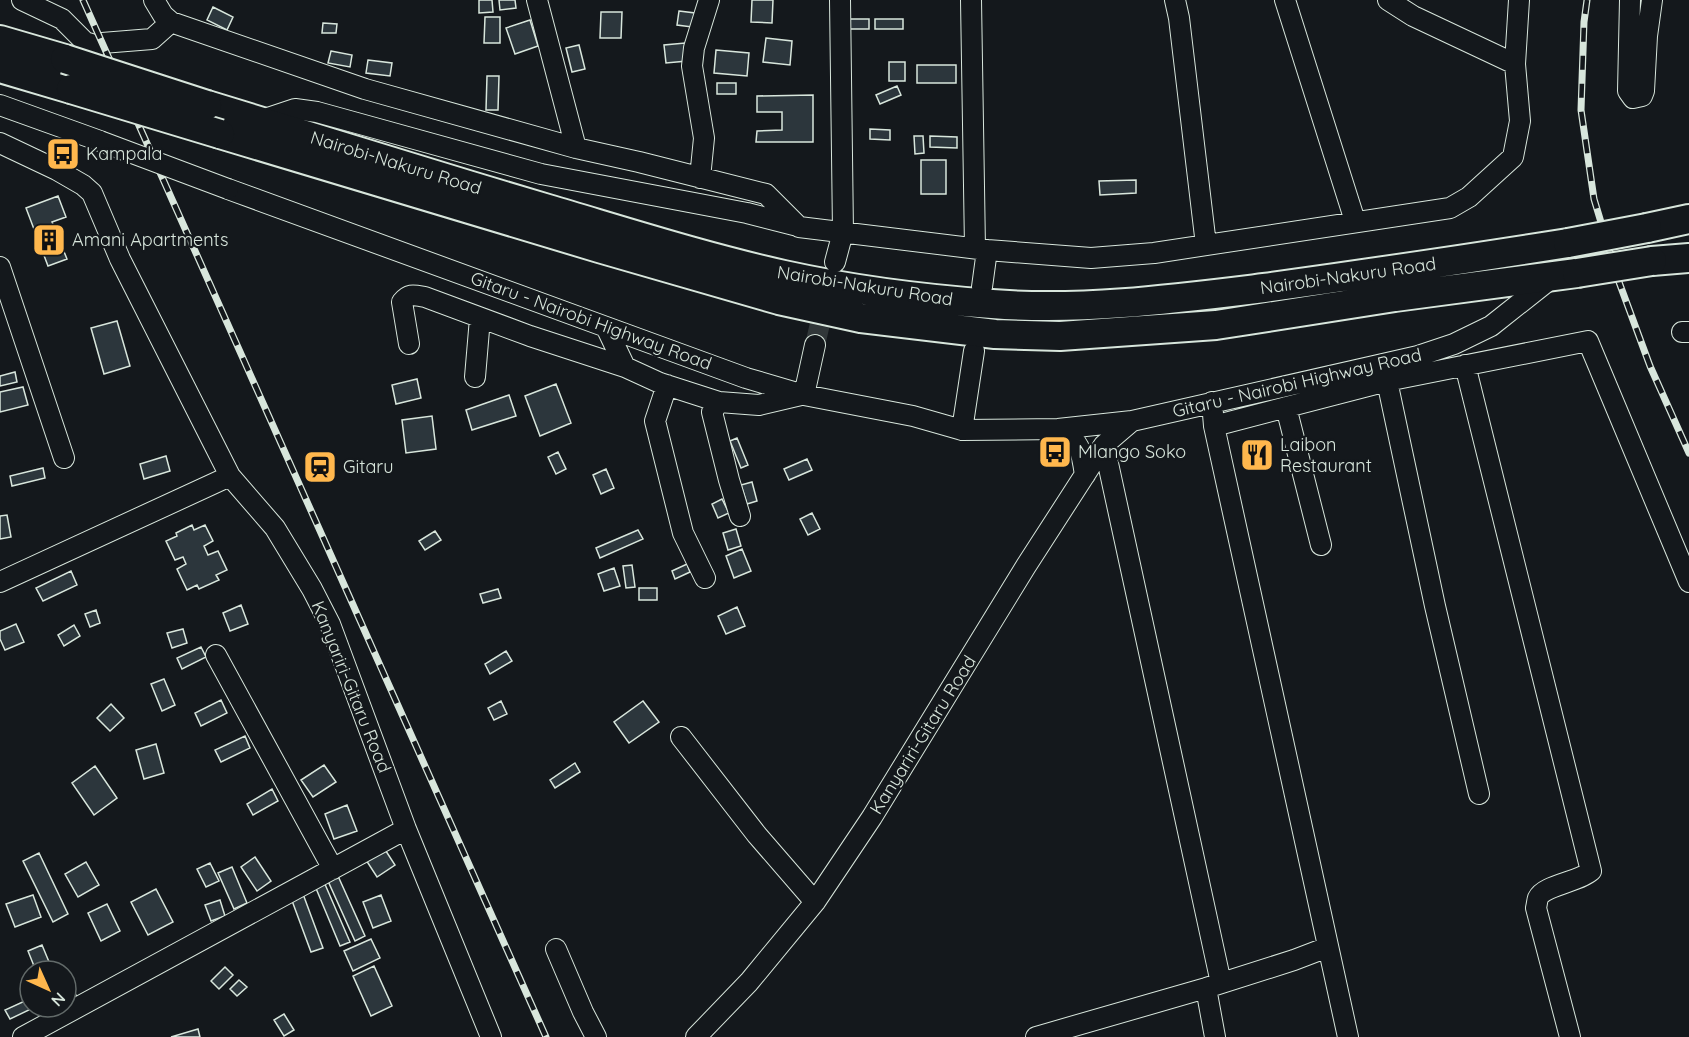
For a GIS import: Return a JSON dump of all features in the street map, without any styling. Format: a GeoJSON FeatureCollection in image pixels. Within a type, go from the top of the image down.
{"type":"FeatureCollection","features":[{"type":"Feature","properties":{"kind":"highway","name":"Nairobi-Nakuru Road"},"geometry":{"type":"LineString","coordinates":[[0,40],[597,224],[784,275],[850,287],[973,302],[1060,305],[1135,302],[1212,294],[1375,273],[1568,243],[1647,228],[1684,217]]}},
{"type":"Feature","properties":{"kind":"highway","name":"Nairobi-Nakuru Road"},"geometry":{"type":"LineString","coordinates":[[0,68],[779,300],[861,318],[995,334],[1060,336],[1216,325],[1395,297],[1652,261],[1687,259]]}},
{"type":"Feature","properties":{"kind":"street"},"geometry":{"type":"LineString","coordinates":[[22,0],[62,19],[85,42],[98,46],[152,39],[171,22]]}},
{"type":"Feature","properties":{"kind":"street"},"geometry":{"type":"LineString","coordinates":[[154,0],[163,15],[171,22],[365,89],[576,148],[766,194],[799,227]]}},
{"type":"Feature","properties":{"kind":"street"},"geometry":{"type":"LineString","coordinates":[[537,0],[576,148]]}},
{"type":"Feature","properties":{"kind":"street"},"geometry":{"type":"LineString","coordinates":[[700,178],[704,138],[692,66],[694,48],[709,0]]}},
{"type":"Feature","properties":{"kind":"street"},"geometry":{"type":"LineString","coordinates":[[835,262],[843,232],[840,0]]}},
{"type":"Feature","properties":{"kind":"street"},"geometry":{"type":"LineString","coordinates":[[971,0],[982,287]]}},
{"type":"Feature","properties":{"kind":"street"},"geometry":{"type":"LineString","coordinates":[[1175,0],[1206,245]]}},
{"type":"Feature","properties":{"kind":"street"},"geometry":{"type":"LineString","coordinates":[[1285,0],[1355,221]]}},
{"type":"Feature","properties":{"kind":"street"},"geometry":{"type":"LineString","coordinates":[[1388,0],[1413,16],[1515,64]]}},
{"type":"Feature","properties":{"kind":"street"},"geometry":{"type":"LineString","coordinates":[[259,121],[295,109],[317,112],[541,174],[747,213],[799,227],[981,249],[1091,258],[1154,253],[1450,208],[1468,197],[1513,157],[1520,121],[1515,64],[1519,0]]}},
{"type":"Feature","properties":{"kind":"street"},"geometry":{"type":"LineString","coordinates":[[1630,0],[1628,91],[1633,98],[1642,96],[1644,91],[1647,36],[1652,0]]}},
{"type":"Feature","properties":{"kind":"street","name":"Gitaru - Nairobi Highway Road"},"geometry":{"type":"LineString","coordinates":[[0,105],[746,378],[804,395],[913,416],[962,430],[1059,429],[1132,421],[1418,356],[1454,344],[1491,326],[1565,275]]}},
{"type":"Feature","properties":{"kind":"street","name":"Kanyariri-Gitaru Road"},"geometry":{"type":"LineString","coordinates":[[0,143],[57,170],[92,193],[120,259],[231,476],[275,528],[307,580],[330,624],[406,829],[491,1037]]}},
{"type":"Feature","properties":{"kind":"street"},"geometry":{"type":"LineString","coordinates":[[0,267],[64,458]]}},
{"type":"Feature","properties":{"kind":"street"},"geometry":{"type":"LineString","coordinates":[[409,344],[402,302],[406,296],[414,295],[626,367],[667,385],[719,402],[759,405],[804,395],[815,345]]}},
{"type":"Feature","properties":{"kind":"street"},"geometry":{"type":"LineString","coordinates":[[475,377],[480,318]]}},
{"type":"Feature","properties":{"kind":"street"},"geometry":{"type":"LineString","coordinates":[[606,327],[626,367]]}},
{"type":"Feature","properties":{"kind":"street"},"geometry":{"type":"LineString","coordinates":[[1214,426],[1387,381],[1588,341],[1689,582]]}},
{"type":"Feature","properties":{"kind":"street"},"geometry":{"type":"LineString","coordinates":[[962,430],[974,351]]}},
{"type":"Feature","properties":{"kind":"street"},"geometry":{"type":"LineString","coordinates":[[1465,365],[1591,871],[1578,879],[1544,892],[1538,897],[1536,908],[1570,1037]]}},
{"type":"Feature","properties":{"kind":"street"},"geometry":{"type":"LineString","coordinates":[[1387,381],[1435,606],[1479,794]]}},
{"type":"Feature","properties":{"kind":"street"},"geometry":{"type":"LineString","coordinates":[[667,385],[655,422],[683,533],[705,578]]}},
{"type":"Feature","properties":{"kind":"street"},"geometry":{"type":"LineString","coordinates":[[719,402],[712,412],[740,516]]}},
{"type":"Feature","properties":{"kind":"street"},"geometry":{"type":"LineString","coordinates":[[1212,402],[1214,426],[1348,1037]]}},
{"type":"Feature","properties":{"kind":"street"},"geometry":{"type":"LineString","coordinates":[[1286,407],[1321,545]]}},
{"type":"Feature","properties":{"kind":"street","name":"Kanyariri-Gitaru Road"},"geometry":{"type":"LineString","coordinates":[[696,1037],[749,982],[815,902],[884,798],[1026,566],[1104,445],[1132,421]]}},
{"type":"Feature","properties":{"kind":"street"},"geometry":{"type":"LineString","coordinates":[[1059,429],[1069,433],[1077,444],[1082,456],[1085,475]]}},
{"type":"Feature","properties":{"kind":"street"},"geometry":{"type":"LineString","coordinates":[[1104,445],[1213,985],[1215,1037]]}},
{"type":"Feature","properties":{"kind":"street"},"geometry":{"type":"LineString","coordinates":[[0,582],[231,476]]}},
{"type":"Feature","properties":{"kind":"street"},"geometry":{"type":"LineString","coordinates":[[216,655],[333,869]]}},
{"type":"Feature","properties":{"kind":"street"},"geometry":{"type":"LineString","coordinates":[[681,737],[757,835],[815,902]]}},
{"type":"Feature","properties":{"kind":"street"},"geometry":{"type":"LineString","coordinates":[[23,1037],[406,829]]}},
{"type":"Feature","properties":{"kind":"street"},"geometry":{"type":"LineString","coordinates":[[1036,1037],[1079,1030],[1294,960],[1328,946]]}},
{"type":"Feature","properties":{"kind":"street"},"geometry":{"type":"LineString","coordinates":[[556,949],[596,1037]]}},
{"type":"Feature","properties":{"kind":"building"},"geometry":{"type":"Polygon","coordinates":[[[479,0],[492,0],[493,12],[479,13],[479,0]]]}},
{"type":"Feature","properties":{"kind":"building"},"geometry":{"type":"Polygon","coordinates":[[[499,0],[515,0],[516,8],[500,10],[499,0]]]}},
{"type":"Feature","properties":{"kind":"building"},"geometry":{"type":"Polygon","coordinates":[[[752,0],[773,0],[772,23],[751,22],[752,0]]]}},
{"type":"Feature","properties":{"kind":"building"},"geometry":{"type":"Polygon","coordinates":[[[213,7],[233,17],[227,30],[207,20],[213,7]]]}},
{"type":"Feature","properties":{"kind":"building"},"geometry":{"type":"Polygon","coordinates":[[[679,11],[695,13],[692,27],[677,25],[679,11]]]}},
{"type":"Feature","properties":{"kind":"building"},"geometry":{"type":"Polygon","coordinates":[[[601,12],[622,12],[621,38],[600,38],[601,12]]]}},
{"type":"Feature","properties":{"kind":"building"},"geometry":{"type":"Polygon","coordinates":[[[485,17],[500,17],[500,43],[484,43],[485,17]]]}},
{"type":"Feature","properties":{"kind":"building"},"geometry":{"type":"Polygon","coordinates":[[[845,19],[869,19],[869,29],[845,29],[845,19]]]}},
{"type":"Feature","properties":{"kind":"building"},"geometry":{"type":"Polygon","coordinates":[[[875,19],[903,19],[903,29],[875,29],[875,19]]]}},
{"type":"Feature","properties":{"kind":"building"},"geometry":{"type":"Polygon","coordinates":[[[530,20],[538,46],[515,54],[506,28],[530,20]]]}},
{"type":"Feature","properties":{"kind":"building"},"geometry":{"type":"Polygon","coordinates":[[[323,23],[337,24],[336,33],[322,33],[323,23]]]}},
{"type":"Feature","properties":{"kind":"building"},"geometry":{"type":"Polygon","coordinates":[[[766,38],[792,41],[790,65],[763,62],[766,38]]]}},
{"type":"Feature","properties":{"kind":"building"},"geometry":{"type":"Polygon","coordinates":[[[685,43],[687,61],[666,63],[664,45],[685,43]]]}},
{"type":"Feature","properties":{"kind":"building"},"geometry":{"type":"Polygon","coordinates":[[[579,45],[585,69],[572,72],[566,48],[579,45]]]}},
{"type":"Feature","properties":{"kind":"building"},"geometry":{"type":"Polygon","coordinates":[[[716,50],[749,53],[747,76],[714,73],[716,50]]]}},
{"type":"Feature","properties":{"kind":"building"},"geometry":{"type":"Polygon","coordinates":[[[331,51],[352,55],[350,67],[328,63],[331,51]]]}},
{"type":"Feature","properties":{"kind":"building"},"geometry":{"type":"Polygon","coordinates":[[[368,60],[392,63],[390,76],[366,73],[368,60]]]}},
{"type":"Feature","properties":{"kind":"building"},"geometry":{"type":"Polygon","coordinates":[[[889,62],[905,62],[905,81],[889,81],[889,62]]]}},
{"type":"Feature","properties":{"kind":"building"},"geometry":{"type":"Polygon","coordinates":[[[917,65],[956,65],[956,83],[917,83],[917,65]]]}},
{"type":"Feature","properties":{"kind":"building"},"geometry":{"type":"Polygon","coordinates":[[[487,76],[499,76],[498,110],[486,110],[487,76]]]}},
{"type":"Feature","properties":{"kind":"building"},"geometry":{"type":"Polygon","coordinates":[[[717,83],[736,83],[736,94],[717,94],[717,83]]]}},
{"type":"Feature","properties":{"kind":"building"},"geometry":{"type":"Polygon","coordinates":[[[897,86],[901,95],[880,104],[876,95],[897,86]]]}},
{"type":"Feature","properties":{"kind":"building"},"geometry":{"type":"Polygon","coordinates":[[[813,95],[813,142],[756,142],[757,131],[782,130],[782,112],[757,112],[757,96],[813,95]]]}},
{"type":"Feature","properties":{"kind":"building"},"geometry":{"type":"Polygon","coordinates":[[[870,129],[890,130],[890,140],[870,139],[870,129]]]}},
{"type":"Feature","properties":{"kind":"building"},"geometry":{"type":"Polygon","coordinates":[[[914,136],[923,136],[924,153],[915,154],[914,136]]]}},
{"type":"Feature","properties":{"kind":"building"},"geometry":{"type":"Polygon","coordinates":[[[930,136],[957,137],[957,148],[930,147],[930,136]]]}},
{"type":"Feature","properties":{"kind":"building"},"geometry":{"type":"Polygon","coordinates":[[[921,160],[946,160],[946,194],[921,194],[921,160]]]}},
{"type":"Feature","properties":{"kind":"building"},"geometry":{"type":"Polygon","coordinates":[[[1136,180],[1136,193],[1100,195],[1099,181],[1136,180]]]}},
{"type":"Feature","properties":{"kind":"building","name":"Amani Apartments"},"geometry":{"type":"Polygon","coordinates":[[[58,196],[66,217],[52,222],[67,259],[48,266],[26,208],[58,196]]]}},
{"type":"Feature","properties":{"kind":"building"},"geometry":{"type":"Polygon","coordinates":[[[117,321],[130,366],[104,374],[91,328],[117,321]]]}},
{"type":"Feature","properties":{"kind":"building"},"geometry":{"type":"Polygon","coordinates":[[[15,372],[17,382],[0,386],[0,376],[15,372]]]}},
{"type":"Feature","properties":{"kind":"building"},"geometry":{"type":"Polygon","coordinates":[[[417,379],[421,398],[396,404],[392,385],[417,379]]]}},
{"type":"Feature","properties":{"kind":"building"},"geometry":{"type":"Polygon","coordinates":[[[556,384],[571,423],[540,436],[525,396],[556,384]]]}},
{"type":"Feature","properties":{"kind":"building"},"geometry":{"type":"Polygon","coordinates":[[[23,387],[28,405],[0,412],[0,392],[23,387]]]}},
{"type":"Feature","properties":{"kind":"building"},"geometry":{"type":"Polygon","coordinates":[[[509,395],[516,416],[472,430],[466,410],[509,395]]]}},
{"type":"Feature","properties":{"kind":"building"},"geometry":{"type":"Polygon","coordinates":[[[432,416],[436,449],[406,453],[402,420],[432,416]]]}},
{"type":"Feature","properties":{"kind":"building"},"geometry":{"type":"Polygon","coordinates":[[[737,438],[748,465],[741,468],[730,441],[737,438]]]}},
{"type":"Feature","properties":{"kind":"building"},"geometry":{"type":"Polygon","coordinates":[[[558,452],[566,469],[556,474],[548,457],[558,452]]]}},
{"type":"Feature","properties":{"kind":"building"},"geometry":{"type":"Polygon","coordinates":[[[166,456],[170,471],[144,479],[140,464],[166,456]]]}},
{"type":"Feature","properties":{"kind":"building"},"geometry":{"type":"Polygon","coordinates":[[[807,459],[812,470],[789,480],[784,469],[807,459]]]}},
{"type":"Feature","properties":{"kind":"building"},"geometry":{"type":"Polygon","coordinates":[[[43,468],[45,478],[12,486],[10,476],[43,468]]]}},
{"type":"Feature","properties":{"kind":"building"},"geometry":{"type":"Polygon","coordinates":[[[606,469],[614,488],[601,494],[593,475],[606,469]]]}},
{"type":"Feature","properties":{"kind":"building"},"geometry":{"type":"Polygon","coordinates":[[[752,482],[757,501],[747,504],[741,485],[752,482]]]}},
{"type":"Feature","properties":{"kind":"building"},"geometry":{"type":"Polygon","coordinates":[[[722,499],[729,513],[718,518],[712,504],[722,499]]]}},
{"type":"Feature","properties":{"kind":"building"},"geometry":{"type":"Polygon","coordinates":[[[812,513],[820,529],[808,535],[800,519],[812,513]]]}},
{"type":"Feature","properties":{"kind":"building"},"geometry":{"type":"Polygon","coordinates":[[[7,515],[11,537],[0,539],[0,516],[7,515]]]}},
{"type":"Feature","properties":{"kind":"building"},"geometry":{"type":"Polygon","coordinates":[[[192,525],[194,530],[205,525],[213,541],[204,546],[208,555],[218,551],[227,570],[216,575],[219,580],[199,589],[197,585],[187,590],[177,569],[186,564],[183,557],[175,560],[166,541],[192,525]]]}},
{"type":"Feature","properties":{"kind":"building"},"geometry":{"type":"Polygon","coordinates":[[[736,529],[741,546],[728,550],[723,533],[736,529]]]}},
{"type":"Feature","properties":{"kind":"building"},"geometry":{"type":"Polygon","coordinates":[[[638,530],[643,539],[600,558],[596,548],[638,530]]]}},
{"type":"Feature","properties":{"kind":"building"},"geometry":{"type":"Polygon","coordinates":[[[435,531],[441,540],[425,550],[419,541],[435,531]]]}},
{"type":"Feature","properties":{"kind":"building"},"geometry":{"type":"Polygon","coordinates":[[[742,549],[751,571],[734,578],[726,556],[742,549]]]}},
{"type":"Feature","properties":{"kind":"building"},"geometry":{"type":"Polygon","coordinates":[[[687,564],[690,572],[675,579],[672,571],[687,564]]]}},
{"type":"Feature","properties":{"kind":"building"},"geometry":{"type":"Polygon","coordinates":[[[632,565],[635,587],[626,588],[623,566],[632,565]]]}},
{"type":"Feature","properties":{"kind":"building"},"geometry":{"type":"Polygon","coordinates":[[[614,568],[620,586],[604,591],[598,574],[614,568]]]}},
{"type":"Feature","properties":{"kind":"building"},"geometry":{"type":"Polygon","coordinates":[[[71,571],[77,585],[43,601],[36,588],[71,571]]]}},
{"type":"Feature","properties":{"kind":"building"},"geometry":{"type":"Polygon","coordinates":[[[639,588],[657,588],[657,600],[639,600],[639,588]]]}},
{"type":"Feature","properties":{"kind":"building"},"geometry":{"type":"Polygon","coordinates":[[[498,589],[501,598],[483,603],[480,594],[498,589]]]}},
{"type":"Feature","properties":{"kind":"building"},"geometry":{"type":"Polygon","coordinates":[[[241,605],[248,624],[230,631],[223,613],[241,605]]]}},
{"type":"Feature","properties":{"kind":"building"},"geometry":{"type":"Polygon","coordinates":[[[737,607],[745,626],[726,634],[718,616],[737,607]]]}},
{"type":"Feature","properties":{"kind":"building"},"geometry":{"type":"Polygon","coordinates":[[[96,610],[100,623],[90,627],[85,614],[96,610]]]}},
{"type":"Feature","properties":{"kind":"building"},"geometry":{"type":"Polygon","coordinates":[[[16,624],[24,642],[5,650],[0,639],[0,631],[16,624]]]}},
{"type":"Feature","properties":{"kind":"building"},"geometry":{"type":"Polygon","coordinates":[[[74,625],[80,636],[64,646],[58,635],[74,625]]]}},
{"type":"Feature","properties":{"kind":"building"},"geometry":{"type":"Polygon","coordinates":[[[183,629],[187,643],[172,648],[167,633],[183,629]]]}},
{"type":"Feature","properties":{"kind":"building"},"geometry":{"type":"Polygon","coordinates":[[[201,647],[206,657],[182,669],[177,658],[201,647]]]}},
{"type":"Feature","properties":{"kind":"building"},"geometry":{"type":"Polygon","coordinates":[[[506,651],[512,661],[490,674],[485,664],[506,651]]]}},
{"type":"Feature","properties":{"kind":"building"},"geometry":{"type":"Polygon","coordinates":[[[164,679],[175,705],[162,711],[151,684],[164,679]]]}},
{"type":"Feature","properties":{"kind":"building"},"geometry":{"type":"Polygon","coordinates":[[[221,700],[227,713],[201,726],[195,713],[221,700]]]}},
{"type":"Feature","properties":{"kind":"building"},"geometry":{"type":"Polygon","coordinates":[[[501,701],[507,714],[494,720],[488,708],[501,701]]]}},
{"type":"Feature","properties":{"kind":"building"},"geometry":{"type":"Polygon","coordinates":[[[643,701],[659,722],[629,743],[614,722],[643,701]]]}},
{"type":"Feature","properties":{"kind":"building"},"geometry":{"type":"Polygon","coordinates":[[[111,704],[124,718],[110,731],[97,718],[111,704]]]}},
{"type":"Feature","properties":{"kind":"building"},"geometry":{"type":"Polygon","coordinates":[[[245,736],[250,748],[221,762],[215,750],[245,736]]]}},
{"type":"Feature","properties":{"kind":"building"},"geometry":{"type":"Polygon","coordinates":[[[156,744],[164,773],[144,779],[136,750],[156,744]]]}},
{"type":"Feature","properties":{"kind":"building"},"geometry":{"type":"Polygon","coordinates":[[[575,763],[580,772],[555,788],[550,780],[575,763]]]}},
{"type":"Feature","properties":{"kind":"building"},"geometry":{"type":"Polygon","coordinates":[[[324,765],[336,782],[313,797],[301,780],[324,765]]]}},
{"type":"Feature","properties":{"kind":"building"},"geometry":{"type":"Polygon","coordinates":[[[95,766],[117,798],[94,815],[72,783],[95,766]]]}},
{"type":"Feature","properties":{"kind":"building"},"geometry":{"type":"Polygon","coordinates":[[[272,789],[278,801],[253,815],[247,804],[272,789]]]}},
{"type":"Feature","properties":{"kind":"building"},"geometry":{"type":"Polygon","coordinates":[[[347,805],[357,831],[334,839],[325,814],[347,805]]]}},
{"type":"Feature","properties":{"kind":"building"},"geometry":{"type":"Polygon","coordinates":[[[384,848],[395,865],[377,877],[366,860],[384,848]]]}},
{"type":"Feature","properties":{"kind":"building"},"geometry":{"type":"Polygon","coordinates":[[[39,853],[68,914],[53,922],[23,861],[39,853]]]}},
{"type":"Feature","properties":{"kind":"building"},"geometry":{"type":"Polygon","coordinates":[[[255,857],[271,881],[257,891],[241,867],[255,857]]]}},
{"type":"Feature","properties":{"kind":"building"},"geometry":{"type":"Polygon","coordinates":[[[86,862],[99,885],[78,897],[65,874],[86,862]]]}},
{"type":"Feature","properties":{"kind":"building"},"geometry":{"type":"Polygon","coordinates":[[[210,863],[219,881],[206,887],[197,869],[210,863]]]}},
{"type":"Feature","properties":{"kind":"building"},"geometry":{"type":"Polygon","coordinates":[[[232,867],[247,903],[234,909],[218,873],[232,867]]]}},
{"type":"Feature","properties":{"kind":"building"},"geometry":{"type":"Polygon","coordinates":[[[338,876],[365,936],[355,941],[328,881],[338,876]]]}},
{"type":"Feature","properties":{"kind":"building"},"geometry":{"type":"Polygon","coordinates":[[[324,882],[350,942],[340,946],[315,886],[324,882]]]}},
{"type":"Feature","properties":{"kind":"building"},"geometry":{"type":"Polygon","coordinates":[[[156,889],[173,922],[148,935],[131,902],[156,889]]]}},
{"type":"Feature","properties":{"kind":"building"},"geometry":{"type":"Polygon","coordinates":[[[303,894],[323,948],[311,952],[291,898],[303,894]]]}},
{"type":"Feature","properties":{"kind":"building"},"geometry":{"type":"Polygon","coordinates":[[[33,895],[41,917],[15,927],[6,904],[33,895]]]}},
{"type":"Feature","properties":{"kind":"building"},"geometry":{"type":"Polygon","coordinates":[[[381,895],[391,921],[373,928],[363,902],[381,895]]]}},
{"type":"Feature","properties":{"kind":"building"},"geometry":{"type":"Polygon","coordinates":[[[220,900],[225,916],[211,921],[205,905],[220,900]]]}},
{"type":"Feature","properties":{"kind":"building"},"geometry":{"type":"Polygon","coordinates":[[[107,904],[120,931],[101,941],[88,913],[107,904]]]}},
{"type":"Feature","properties":{"kind":"building"},"geometry":{"type":"Polygon","coordinates":[[[371,939],[380,958],[353,971],[344,951],[371,939]]]}},
{"type":"Feature","properties":{"kind":"building"},"geometry":{"type":"Polygon","coordinates":[[[42,945],[48,959],[31,959],[28,951],[42,945]]]}},
{"type":"Feature","properties":{"kind":"building"},"geometry":{"type":"Polygon","coordinates":[[[374,966],[392,1006],[371,1016],[353,976],[374,966]]]}},
{"type":"Feature","properties":{"kind":"building"},"geometry":{"type":"Polygon","coordinates":[[[225,967],[233,975],[219,989],[211,981],[225,967]]]}},
{"type":"Feature","properties":{"kind":"building"},"geometry":{"type":"Polygon","coordinates":[[[239,980],[247,987],[237,996],[230,989],[239,980]]]}},
{"type":"Feature","properties":{"kind":"building"},"geometry":{"type":"Polygon","coordinates":[[[18,1004],[18,1015],[10,1019],[5,1010],[18,1004]]]}},
{"type":"Feature","properties":{"kind":"building"},"geometry":{"type":"Polygon","coordinates":[[[284,1014],[294,1030],[284,1036],[274,1020],[284,1014]]]}},
{"type":"Feature","properties":{"kind":"building"},"geometry":{"type":"Polygon","coordinates":[[[198,1029],[200,1037],[171,1037],[198,1029]]]}},
{"type":"Feature","properties":{"kind":"tunnel"},"geometry":{"type":"LineString","coordinates":[[815,345],[826,298]]}},
{"type":"Feature","properties":{"kind":"railway"},"geometry":{"type":"LineString","coordinates":[[83,0],[546,1037]]}},
{"type":"Feature","properties":{"kind":"railway"},"geometry":{"type":"LineString","coordinates":[[1587,0],[1581,110],[1594,199],[1619,282],[1650,366],[1689,453]]}},
{"type":"Feature","properties":{"kind":"place","name":"Kampala"},"geometry":{"type":"Point","coordinates":[63,154]}},
{"type":"Feature","properties":{"kind":"place","name":"Amani Apartments"},"geometry":{"type":"Point","coordinates":[49,240]}},
{"type":"Feature","properties":{"kind":"place","name":"Mlango Soko"},"geometry":{"type":"Point","coordinates":[1055,452]}},
{"type":"Feature","properties":{"kind":"place","name":"Laibon Restaurant"},"geometry":{"type":"Point","coordinates":[1257,455]}},
{"type":"Feature","properties":{"kind":"place","name":"Gitaru"},"geometry":{"type":"Point","coordinates":[320,467]}}]}
